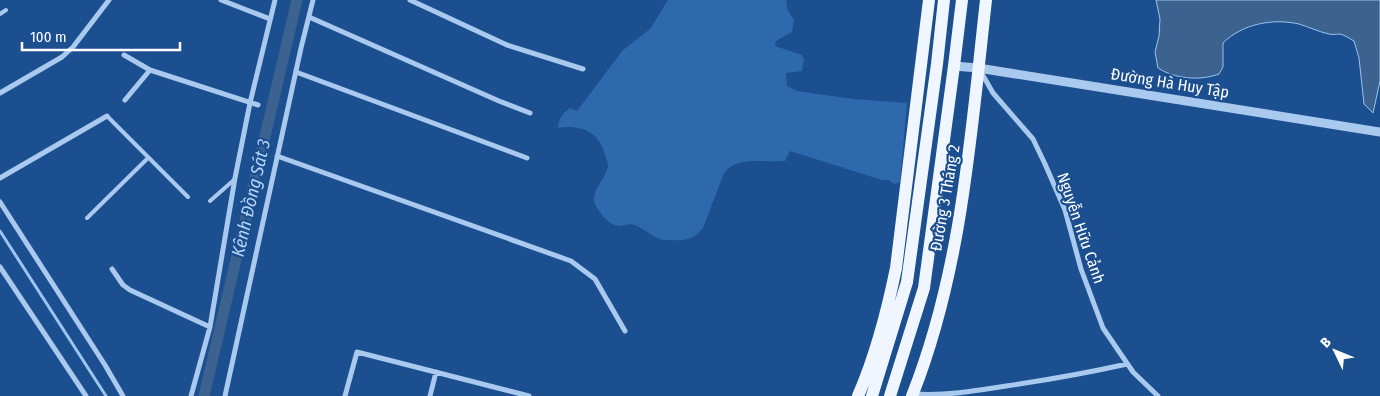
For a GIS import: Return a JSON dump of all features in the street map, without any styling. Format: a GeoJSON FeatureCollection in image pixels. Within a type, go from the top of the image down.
{"type":"FeatureCollection","features":[{"type":"Feature","properties":{"kind":"main road"},"geometry":{"type":"LineString","coordinates":[[858,396],[869,371],[887,311],[896,268],[929,0]]}},
{"type":"Feature","properties":{"kind":"main road","name":"Đường 3 Tháng 2"},"geometry":{"type":"LineString","coordinates":[[872,396],[907,282],[944,0]]}},
{"type":"Feature","properties":{"kind":"main road","name":"Đường 3 Tháng 2"},"geometry":{"type":"LineString","coordinates":[[890,396],[924,288],[962,0]]}},
{"type":"Feature","properties":{"kind":"main road","name":"Đường 3 Tháng 2"},"geometry":{"type":"LineString","coordinates":[[913,395],[931,344],[949,274],[973,130],[986,0]]}},
{"type":"Feature","properties":{"kind":"main road"},"geometry":{"type":"LineString","coordinates":[[921,63],[954,66]]}},
{"type":"Feature","properties":{"kind":"street"},"geometry":{"type":"LineString","coordinates":[[0,93],[62,57],[73,47],[109,0]]}},
{"type":"Feature","properties":{"kind":"street"},"geometry":{"type":"LineString","coordinates":[[220,0],[270,19]]}},
{"type":"Feature","properties":{"kind":"street"},"geometry":{"type":"LineString","coordinates":[[191,396],[210,327],[235,178],[250,103],[275,0]]}},
{"type":"Feature","properties":{"kind":"street"},"geometry":{"type":"LineString","coordinates":[[225,396],[313,0]]}},
{"type":"Feature","properties":{"kind":"street"},"geometry":{"type":"LineString","coordinates":[[410,0],[507,45],[583,69]]}},
{"type":"Feature","properties":{"kind":"street"},"geometry":{"type":"LineString","coordinates":[[309,17],[530,113]]}},
{"type":"Feature","properties":{"kind":"street"},"geometry":{"type":"LineString","coordinates":[[124,55],[150,70],[258,105]]}},
{"type":"Feature","properties":{"kind":"street","name":"Đường Hà Huy Tập"},"geometry":{"type":"LineString","coordinates":[[954,66],[978,68],[1380,132]]}},
{"type":"Feature","properties":{"kind":"street","name":"Nguyễn Hữu Cảnh"},"geometry":{"type":"LineString","coordinates":[[978,68],[993,93],[1033,139],[1046,164],[1064,210],[1081,269],[1103,328],[1133,372],[1158,396]]}},
{"type":"Feature","properties":{"kind":"street"},"geometry":{"type":"LineString","coordinates":[[125,100],[150,70]]}},
{"type":"Feature","properties":{"kind":"street"},"geometry":{"type":"LineString","coordinates":[[296,72],[527,158]]}},
{"type":"Feature","properties":{"kind":"street"},"geometry":{"type":"LineString","coordinates":[[0,178],[107,116]]}},
{"type":"Feature","properties":{"kind":"street"},"geometry":{"type":"LineString","coordinates":[[277,156],[571,261],[595,279],[625,330]]}},
{"type":"Feature","properties":{"kind":"street"},"geometry":{"type":"LineString","coordinates":[[0,202],[123,396]]}},
{"type":"Feature","properties":{"kind":"street"},"geometry":{"type":"LineString","coordinates":[[0,267],[86,396]]}},
{"type":"Feature","properties":{"kind":"street"},"geometry":{"type":"LineString","coordinates":[[112,269],[123,285],[130,290],[210,327]]}},
{"type":"Feature","properties":{"kind":"street"},"geometry":{"type":"LineString","coordinates":[[345,396],[358,352],[513,394],[530,396]]}},
{"type":"Feature","properties":{"kind":"street"},"geometry":{"type":"LineString","coordinates":[[913,395],[962,393],[1077,375],[1127,364]]}},
{"type":"Feature","properties":{"kind":"street"},"geometry":{"type":"LineString","coordinates":[[430,396],[436,372]]}},
{"type":"Feature","properties":{"kind":"lane"},"geometry":{"type":"LineString","coordinates":[[0,14],[6,10]]}},
{"type":"Feature","properties":{"kind":"lane"},"geometry":{"type":"LineString","coordinates":[[107,116],[188,198]]}},
{"type":"Feature","properties":{"kind":"lane"},"geometry":{"type":"LineString","coordinates":[[87,218],[148,158]]}},
{"type":"Feature","properties":{"kind":"lane"},"geometry":{"type":"LineString","coordinates":[[210,201],[235,178]]}},
{"type":"Feature","properties":{"kind":"shaded area"},"geometry":{"type":"Polygon","coordinates":[[[668,0],[788,0],[786,1],[788,11],[794,20],[792,32],[776,41],[775,46],[802,55],[804,60],[802,71],[786,73],[787,86],[797,91],[853,99],[907,103],[900,182],[894,184],[888,180],[882,180],[790,151],[785,161],[752,161],[730,167],[724,173],[703,228],[696,235],[688,239],[662,240],[635,225],[620,226],[612,224],[599,211],[594,199],[596,190],[608,166],[599,141],[588,131],[574,127],[558,128],[559,122],[563,114],[570,108],[577,111],[623,50],[650,29],[668,0]]]}},
{"type":"Feature","properties":{"kind":"shaded area"},"geometry":{"type":"Polygon","coordinates":[[[1156,0],[1380,0],[1380,81],[1373,113],[1364,104],[1359,58],[1354,41],[1340,34],[1325,33],[1289,22],[1258,24],[1231,36],[1223,43],[1223,67],[1219,74],[1204,78],[1188,78],[1165,72],[1158,68],[1155,52],[1159,36],[1160,19],[1156,0]]]}},
{"type":"Feature","properties":{"kind":"waterway","name":"Kênh Đồng Sát 3"},"geometry":{"type":"LineString","coordinates":[[204,396],[297,0]]}},
{"type":"Feature","properties":{"kind":"waterway"},"geometry":{"type":"LineString","coordinates":[[0,231],[106,396]]}}]}
